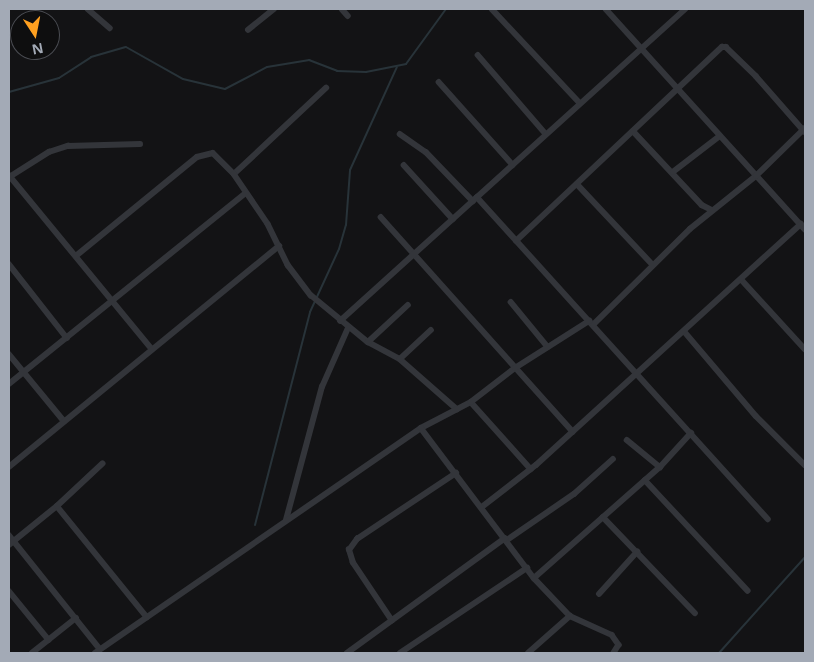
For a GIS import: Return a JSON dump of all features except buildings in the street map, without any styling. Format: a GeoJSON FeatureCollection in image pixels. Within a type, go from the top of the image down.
{"type":"FeatureCollection","features":[{"type":"Feature","properties":{"kind":"street"},"geometry":{"type":"LineString","coordinates":[[88,9],[110,28]]}},
{"type":"Feature","properties":{"kind":"street"},"geometry":{"type":"LineString","coordinates":[[248,30],[274,9]]}},
{"type":"Feature","properties":{"kind":"street"},"geometry":{"type":"LineString","coordinates":[[342,9],[348,16]]}},
{"type":"Feature","properties":{"kind":"street"},"geometry":{"type":"LineString","coordinates":[[492,9],[580,103]]}},
{"type":"Feature","properties":{"kind":"street"},"geometry":{"type":"LineString","coordinates":[[482,507],[532,469],[741,279],[803,227],[720,136],[643,47],[606,9]]}},
{"type":"Feature","properties":{"kind":"street"},"geometry":{"type":"LineString","coordinates":[[340,321],[685,9]]}},
{"type":"Feature","properties":{"kind":"street"},"geometry":{"type":"LineString","coordinates":[[9,535],[11,543],[76,618],[97,651],[420,428],[471,402],[515,368],[591,323],[712,210],[756,176],[805,130],[724,46],[711,56],[680,90],[633,131],[516,241]]}},
{"type":"Feature","properties":{"kind":"street"},"geometry":{"type":"LineString","coordinates":[[478,55],[546,134]]}},
{"type":"Feature","properties":{"kind":"street"},"geometry":{"type":"LineString","coordinates":[[439,82],[513,165]]}},
{"type":"Feature","properties":{"kind":"street"},"geometry":{"type":"LineString","coordinates":[[234,174],[326,88]]}},
{"type":"Feature","properties":{"kind":"street"},"geometry":{"type":"LineString","coordinates":[[633,131],[674,172],[702,205],[712,210]]}},
{"type":"Feature","properties":{"kind":"street"},"geometry":{"type":"LineString","coordinates":[[400,134],[426,152],[516,241],[768,519]]}},
{"type":"Feature","properties":{"kind":"street"},"geometry":{"type":"LineString","coordinates":[[674,172],[720,136]]}},
{"type":"Feature","properties":{"kind":"street"},"geometry":{"type":"LineString","coordinates":[[140,144],[68,146],[49,152],[10,176],[152,349]]}},
{"type":"Feature","properties":{"kind":"street"},"geometry":{"type":"LineString","coordinates":[[76,256],[197,157],[207,153],[216,155],[234,174],[279,246],[288,265],[311,295],[348,328],[368,342],[400,359],[457,409]]}},
{"type":"Feature","properties":{"kind":"street"},"geometry":{"type":"LineString","coordinates":[[404,165],[453,219]]}},
{"type":"Feature","properties":{"kind":"street"},"geometry":{"type":"LineString","coordinates":[[577,184],[653,265]]}},
{"type":"Feature","properties":{"kind":"street"},"geometry":{"type":"LineString","coordinates":[[9,384],[246,193]]}},
{"type":"Feature","properties":{"kind":"street"},"geometry":{"type":"LineString","coordinates":[[381,217],[573,432]]}},
{"type":"Feature","properties":{"kind":"street"},"geometry":{"type":"LineString","coordinates":[[9,467],[279,246]]}},
{"type":"Feature","properties":{"kind":"street"},"geometry":{"type":"LineString","coordinates":[[9,264],[67,338]]}},
{"type":"Feature","properties":{"kind":"street"},"geometry":{"type":"LineString","coordinates":[[741,279],[805,349]]}},
{"type":"Feature","properties":{"kind":"street"},"geometry":{"type":"LineString","coordinates":[[511,302],[548,347]]}},
{"type":"Feature","properties":{"kind":"street"},"geometry":{"type":"LineString","coordinates":[[368,342],[408,305]]}},
{"type":"Feature","properties":{"kind":"street"},"geometry":{"type":"LineString","coordinates":[[286,520],[322,387],[348,328]]}},
{"type":"Feature","properties":{"kind":"street"},"geometry":{"type":"LineString","coordinates":[[400,359],[431,330]]}},
{"type":"Feature","properties":{"kind":"street"},"geometry":{"type":"LineString","coordinates":[[684,331],[756,416],[805,465]]}},
{"type":"Feature","properties":{"kind":"street"},"geometry":{"type":"LineString","coordinates":[[9,354],[64,421]]}},
{"type":"Feature","properties":{"kind":"street"},"geometry":{"type":"LineString","coordinates":[[471,402],[532,469]]}},
{"type":"Feature","properties":{"kind":"street"},"geometry":{"type":"LineString","coordinates":[[420,428],[482,507],[534,578],[570,616],[612,635],[619,645],[614,653]]}},
{"type":"Feature","properties":{"kind":"street"},"geometry":{"type":"LineString","coordinates":[[534,578],[660,467],[690,433]]}},
{"type":"Feature","properties":{"kind":"street"},"geometry":{"type":"LineString","coordinates":[[627,440],[660,467]]}},
{"type":"Feature","properties":{"kind":"street"},"geometry":{"type":"LineString","coordinates":[[346,653],[506,539],[566,500],[613,459]]}},
{"type":"Feature","properties":{"kind":"street"},"geometry":{"type":"LineString","coordinates":[[11,543],[57,506],[102,464]]}},
{"type":"Feature","properties":{"kind":"street"},"geometry":{"type":"LineString","coordinates":[[392,622],[353,563],[349,550],[357,539],[456,473]]}},
{"type":"Feature","properties":{"kind":"street"},"geometry":{"type":"LineString","coordinates":[[644,480],[748,591]]}},
{"type":"Feature","properties":{"kind":"street"},"geometry":{"type":"LineString","coordinates":[[57,506],[147,617]]}},
{"type":"Feature","properties":{"kind":"street"},"geometry":{"type":"LineString","coordinates":[[603,516],[695,613]]}},
{"type":"Feature","properties":{"kind":"street"},"geometry":{"type":"LineString","coordinates":[[599,594],[637,552]]}},
{"type":"Feature","properties":{"kind":"street"},"geometry":{"type":"LineString","coordinates":[[400,653],[527,568]]}},
{"type":"Feature","properties":{"kind":"street"},"geometry":{"type":"LineString","coordinates":[[9,591],[49,640]]}},
{"type":"Feature","properties":{"kind":"street"},"geometry":{"type":"LineString","coordinates":[[528,653],[570,616]]}},
{"type":"Feature","properties":{"kind":"street"},"geometry":{"type":"LineString","coordinates":[[32,653],[76,618]]}},
{"type":"Feature","properties":{"kind":"waterway"},"geometry":{"type":"LineString","coordinates":[[9,92],[59,78],[91,57],[126,47],[183,79],[225,89],[267,67],[309,60],[337,71],[366,72],[406,64],[446,9]]}},
{"type":"Feature","properties":{"kind":"waterway"},"geometry":{"type":"LineString","coordinates":[[255,525],[310,312],[339,249],[346,225],[350,170],[397,67]]}},
{"type":"Feature","properties":{"kind":"waterway"},"geometry":{"type":"LineString","coordinates":[[719,653],[805,557]]}}]}
